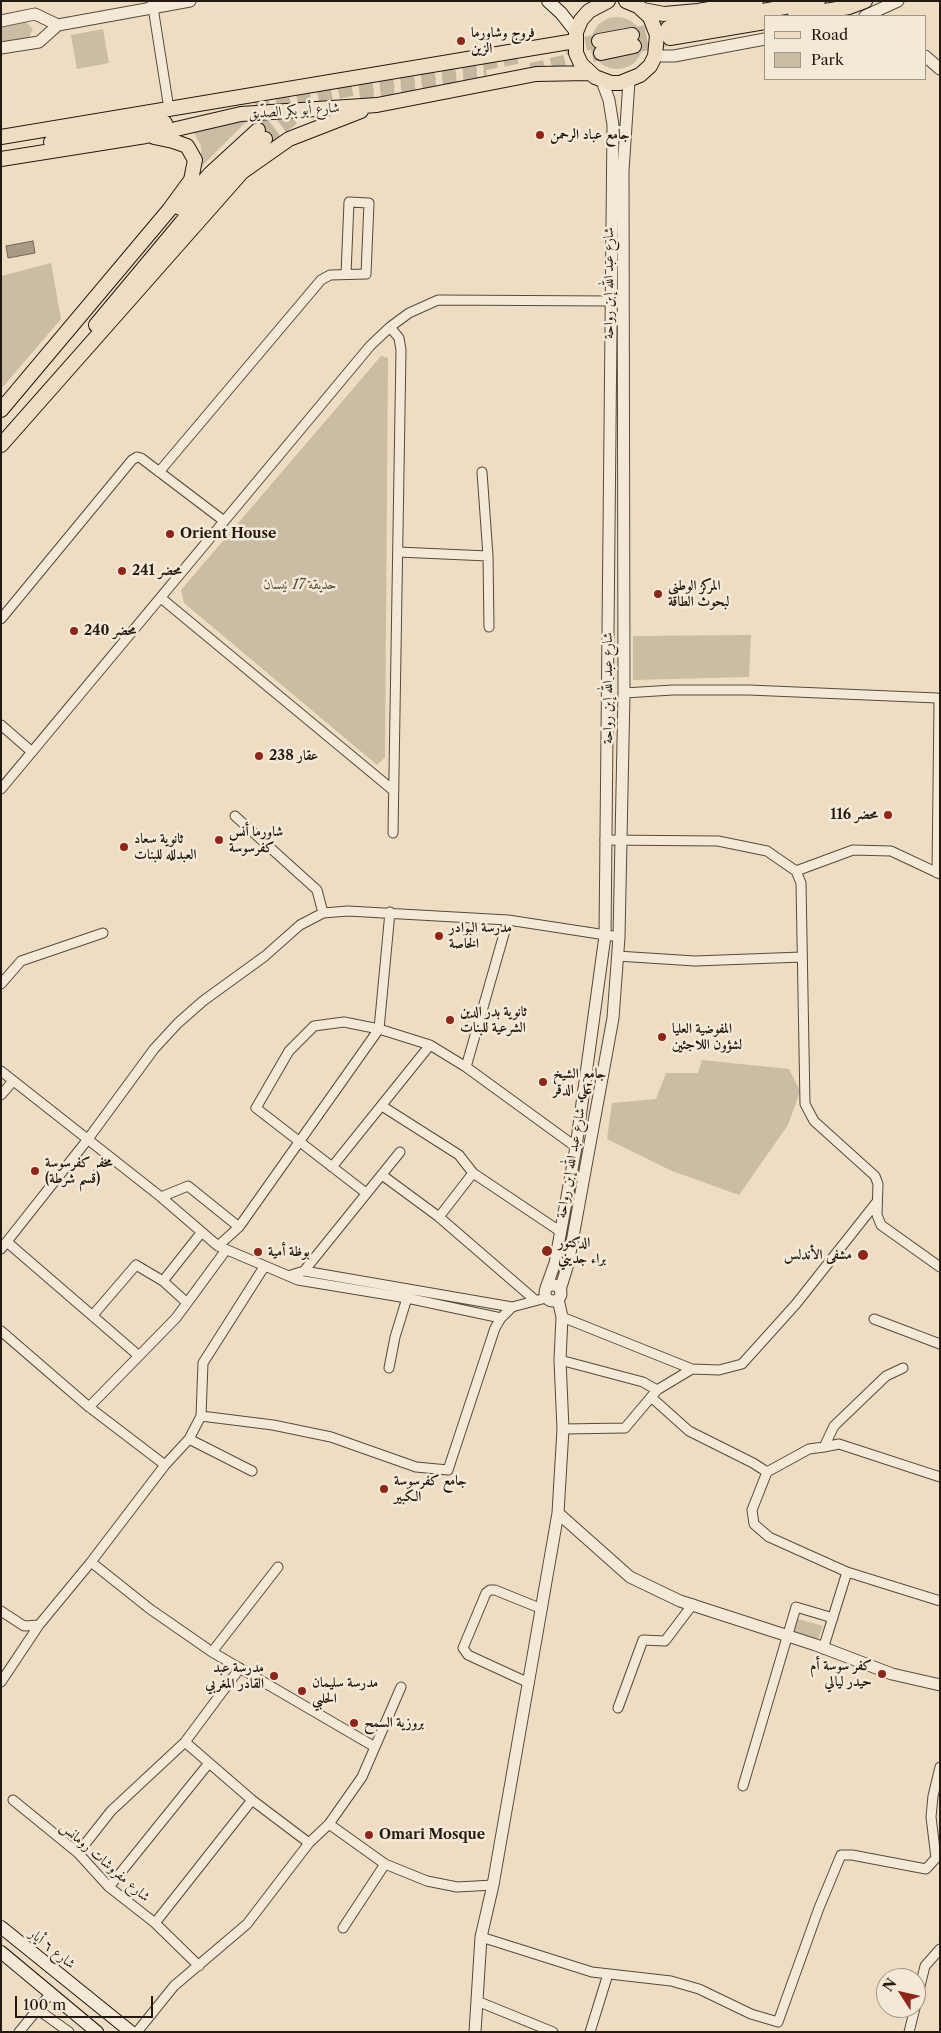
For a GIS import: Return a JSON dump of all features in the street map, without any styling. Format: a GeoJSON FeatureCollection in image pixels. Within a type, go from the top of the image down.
{"type":"FeatureCollection","features":[{"type":"Feature","properties":{"kind":"main road"},"geometry":{"type":"LineString","coordinates":[[548,1],[561,13],[575,36],[579,58],[589,73],[602,81],[610,83],[629,81],[640,76],[650,66],[655,56],[657,35],[650,17],[643,10],[626,1]]}},
{"type":"Feature","properties":{"kind":"main road"},"geometry":{"type":"LineString","coordinates":[[643,10],[664,14],[756,1]]}},
{"type":"Feature","properties":{"kind":"main road"},"geometry":{"type":"LineString","coordinates":[[764,22],[669,33],[818,1]]}},
{"type":"Feature","properties":{"kind":"main road"},"geometry":{"type":"LineString","coordinates":[[801,15],[849,7],[865,1]]}},
{"type":"Feature","properties":{"kind":"main road"},"geometry":{"type":"LineString","coordinates":[[575,36],[581,20],[600,2]]}},
{"type":"Feature","properties":{"kind":"main road","name":"شارع أبو بكر الصدّيق"},"geometry":{"type":"LineString","coordinates":[[1,137],[169,109],[575,36]]}},
{"type":"Feature","properties":{"kind":"main road"},"geometry":{"type":"LineString","coordinates":[[600,47],[633,40]]}},
{"type":"Feature","properties":{"kind":"main road","name":"شارع أبو بكر الصدّيق"},"geometry":{"type":"LineString","coordinates":[[1,159],[146,136],[241,114],[377,105],[536,74],[589,73]]}},
{"type":"Feature","properties":{"kind":"main road"},"geometry":{"type":"LineString","coordinates":[[1,445],[242,172],[289,139],[377,105]]}},
{"type":"Feature","properties":{"kind":"main road"},"geometry":{"type":"LineString","coordinates":[[1,150],[243,110]]}},
{"type":"Feature","properties":{"kind":"main road"},"geometry":{"type":"LineString","coordinates":[[24,419],[68,357],[182,222],[262,134],[210,174],[125,273],[38,366]]}},
{"type":"Feature","properties":{"kind":"main road"},"geometry":{"type":"LineString","coordinates":[[1,410],[169,210],[191,180],[195,160],[187,146],[173,141],[146,136]]}},
{"type":"Feature","properties":{"kind":"main road","name":"شارع ٦ أيار"},"geometry":{"type":"LineString","coordinates":[[1,1927],[131,2032]]}},
{"type":"Feature","properties":{"kind":"main road"},"geometry":{"type":"LineString","coordinates":[[15,1938],[2,1952],[96,2032]]}},
{"type":"Feature","properties":{"kind":"street"},"geometry":{"type":"LineString","coordinates":[[1,48],[39,42],[58,25],[152,5],[190,1]]}},
{"type":"Feature","properties":{"kind":"street"},"geometry":{"type":"LineString","coordinates":[[867,15],[898,1]]}},
{"type":"Feature","properties":{"kind":"street"},"geometry":{"type":"LineString","coordinates":[[152,5],[169,109]]}},
{"type":"Feature","properties":{"kind":"street"},"geometry":{"type":"LineString","coordinates":[[1,21],[35,14],[58,25]]}},
{"type":"Feature","properties":{"kind":"street"},"geometry":{"type":"LineString","coordinates":[[655,56],[674,56],[764,39]]}},
{"type":"Feature","properties":{"kind":"street"},"geometry":{"type":"LineString","coordinates":[[926,57],[940,69]]}},
{"type":"Feature","properties":{"kind":"street","name":"شارع عبد الله إبن رواحة"},"geometry":{"type":"LineString","coordinates":[[549,1295],[576,1147],[604,936],[613,124],[609,100],[602,81]]}},
{"type":"Feature","properties":{"kind":"street","name":"شارع عبد الله إبن رواحة"},"geometry":{"type":"LineString","coordinates":[[549,1295],[568,1264],[613,1018],[619,938],[624,693],[623,171],[629,81]]}},
{"type":"Feature","properties":{"kind":"street"},"geometry":{"type":"LineString","coordinates":[[159,472],[321,280],[330,275],[366,274],[369,203],[349,202],[346,274]]}},
{"type":"Feature","properties":{"kind":"street"},"geometry":{"type":"LineString","coordinates":[[1,789],[370,346],[390,327],[409,312],[438,300],[611,301]]}},
{"type":"Feature","properties":{"kind":"street"},"geometry":{"type":"LineString","coordinates":[[390,327],[399,338],[401,350],[393,833]]}},
{"type":"Feature","properties":{"kind":"street"},"geometry":{"type":"LineString","coordinates":[[1,619],[132,460],[142,458],[224,521]]}},
{"type":"Feature","properties":{"kind":"street"},"geometry":{"type":"LineString","coordinates":[[482,472],[488,556],[489,627]]}},
{"type":"Feature","properties":{"kind":"street"},"geometry":{"type":"LineString","coordinates":[[398,552],[488,556]]}},
{"type":"Feature","properties":{"kind":"street"},"geometry":{"type":"LineString","coordinates":[[161,598],[394,791]]}},
{"type":"Feature","properties":{"kind":"street"},"geometry":{"type":"LineString","coordinates":[[624,693],[673,690],[749,690],[937,698],[939,702],[939,874],[891,851],[853,850],[796,871]]}},
{"type":"Feature","properties":{"kind":"street"},"geometry":{"type":"LineString","coordinates":[[1,725],[32,752]]}},
{"type":"Feature","properties":{"kind":"street"},"geometry":{"type":"LineString","coordinates":[[235,816],[317,890],[323,913]]}},
{"type":"Feature","properties":{"kind":"street"},"geometry":{"type":"LineString","coordinates":[[606,840],[718,841],[767,851],[796,871],[801,883],[805,1104],[814,1121],[875,1176],[878,1184],[876,1203],[881,1225],[939,1266]]}},
{"type":"Feature","properties":{"kind":"street"},"geometry":{"type":"LineString","coordinates":[[139,1356],[93,1315],[4,1245],[88,1139],[154,1049],[178,1023],[203,1001],[265,956],[300,925],[323,913],[348,911],[390,912],[508,920],[619,938]]}},
{"type":"Feature","properties":{"kind":"street"},"geometry":{"type":"LineString","coordinates":[[88,1407],[176,1318],[222,1248],[239,1227],[379,1029],[390,912]]}},
{"type":"Feature","properties":{"kind":"street"},"geometry":{"type":"LineString","coordinates":[[466,1067],[508,920]]}},
{"type":"Feature","properties":{"kind":"street"},"geometry":{"type":"LineString","coordinates":[[1,984],[21,961],[103,932]]}},
{"type":"Feature","properties":{"kind":"street"},"geometry":{"type":"LineString","coordinates":[[617,956],[695,961],[802,957]]}},
{"type":"Feature","properties":{"kind":"street"},"geometry":{"type":"LineString","coordinates":[[366,1193],[256,1108],[289,1051],[314,1026],[344,1022],[379,1029],[430,1044],[466,1067],[576,1147]]}},
{"type":"Feature","properties":{"kind":"street"},"geometry":{"type":"LineString","coordinates":[[332,1167],[430,1044]]}},
{"type":"Feature","properties":{"kind":"street"},"geometry":{"type":"LineString","coordinates":[[1,1071],[161,1197],[201,1233],[222,1248],[298,1280],[407,1298],[501,1318]]}},
{"type":"Feature","properties":{"kind":"street"},"geometry":{"type":"LineString","coordinates":[[1,1096],[13,1081]]}},
{"type":"Feature","properties":{"kind":"street"},"geometry":{"type":"LineString","coordinates":[[382,1106],[459,1155],[473,1173],[560,1232]]}},
{"type":"Feature","properties":{"kind":"street"},"geometry":{"type":"LineString","coordinates":[[304,1271],[400,1152]]}},
{"type":"Feature","properties":{"kind":"street"},"geometry":{"type":"LineString","coordinates":[[439,1217],[473,1173]]}},
{"type":"Feature","properties":{"kind":"street"},"geometry":{"type":"LineString","coordinates":[[382,1175],[549,1295],[562,1317],[560,1360],[563,1429],[558,1513],[493,1885],[481,1936],[475,2032]]}},
{"type":"Feature","properties":{"kind":"street"},"geometry":{"type":"LineString","coordinates":[[161,1197],[188,1186],[239,1227]]}},
{"type":"Feature","properties":{"kind":"street"},"geometry":{"type":"LineString","coordinates":[[562,1317],[692,1369],[719,1370],[742,1364],[796,1304],[876,1203]]}},
{"type":"Feature","properties":{"kind":"street"},"geometry":{"type":"LineString","coordinates":[[164,1281],[201,1233]]}},
{"type":"Feature","properties":{"kind":"street"},"geometry":{"type":"LineString","coordinates":[[93,1315],[136,1265],[164,1281],[186,1302]]}},
{"type":"Feature","properties":{"kind":"street"},"geometry":{"type":"LineString","coordinates":[[1,1682],[39,1625],[91,1562],[165,1465],[190,1440],[202,1416],[203,1363],[264,1267]]}},
{"type":"Feature","properties":{"kind":"street"},"geometry":{"type":"LineString","coordinates":[[288,1276],[304,1271],[512,1307]]}},
{"type":"Feature","properties":{"kind":"street"},"geometry":{"type":"LineString","coordinates":[[202,1416],[273,1425],[331,1437],[416,1467],[448,1470],[495,1328],[501,1318],[512,1307],[549,1295]]}},
{"type":"Feature","properties":{"kind":"street"},"geometry":{"type":"LineString","coordinates":[[389,1368],[395,1337],[407,1298]]}},
{"type":"Feature","properties":{"kind":"street"},"geometry":{"type":"LineString","coordinates":[[874,1320],[940,1344]]}},
{"type":"Feature","properties":{"kind":"street"},"geometry":{"type":"LineString","coordinates":[[1,1331],[88,1407],[165,1465]]}},
{"type":"Feature","properties":{"kind":"street"},"geometry":{"type":"LineString","coordinates":[[560,1360],[643,1382],[689,1431],[753,1462],[767,1472]]}},
{"type":"Feature","properties":{"kind":"street"},"geometry":{"type":"LineString","coordinates":[[824,1447],[834,1426],[886,1376],[903,1368]]}},
{"type":"Feature","properties":{"kind":"street"},"geometry":{"type":"LineString","coordinates":[[563,1429],[625,1428],[654,1394],[692,1369]]}},
{"type":"Feature","properties":{"kind":"street"},"geometry":{"type":"LineString","coordinates":[[190,1440],[252,1471]]}},
{"type":"Feature","properties":{"kind":"street"},"geometry":{"type":"LineString","coordinates":[[940,1476],[839,1444],[808,1449],[767,1472],[752,1510],[754,1524],[769,1537],[847,1572],[940,1601]]}},
{"type":"Feature","properties":{"kind":"street"},"geometry":{"type":"LineString","coordinates":[[558,1513],[630,1577],[680,1601],[786,1635],[892,1674],[940,1685]]}},
{"type":"Feature","properties":{"kind":"street"},"geometry":{"type":"LineString","coordinates":[[91,1562],[150,1609],[212,1652],[375,1747]]}},
{"type":"Feature","properties":{"kind":"street"},"geometry":{"type":"LineString","coordinates":[[212,1652],[278,1567]]}},
{"type":"Feature","properties":{"kind":"street"},"geometry":{"type":"LineString","coordinates":[[823,1649],[847,1572]]}},
{"type":"Feature","properties":{"kind":"street"},"geometry":{"type":"LineString","coordinates":[[529,1683],[468,1655],[463,1648],[486,1593],[490,1590],[495,1590],[542,1609]]}},
{"type":"Feature","properties":{"kind":"street"},"geometry":{"type":"LineString","coordinates":[[618,1708],[644,1640],[665,1641],[693,1604]]}},
{"type":"Feature","properties":{"kind":"street"},"geometry":{"type":"LineString","coordinates":[[744,1786],[786,1635],[796,1607],[833,1618]]}},
{"type":"Feature","properties":{"kind":"street"},"geometry":{"type":"LineString","coordinates":[[1,1611],[24,1626],[39,1625]]}},
{"type":"Feature","properties":{"kind":"street"},"geometry":{"type":"LineString","coordinates":[[78,1853],[111,1811],[185,1742],[240,1668]]}},
{"type":"Feature","properties":{"kind":"street"},"geometry":{"type":"LineString","coordinates":[[137,2032],[174,1986],[247,1924],[309,1843],[329,1824],[362,1777],[401,1687]]}},
{"type":"Feature","properties":{"kind":"street"},"geometry":{"type":"LineString","coordinates":[[185,1742],[252,1800],[309,1843]]}},
{"type":"Feature","properties":{"kind":"street"},"geometry":{"type":"LineString","coordinates":[[109,1887],[209,1762]]}},
{"type":"Feature","properties":{"kind":"street"},"geometry":{"type":"LineString","coordinates":[[481,1936],[555,1961],[608,1974],[671,1981],[700,1989],[751,2014],[778,2022],[840,1855],[852,1855],[926,1869],[935,1864],[932,1817],[933,1796],[940,1767]]}},
{"type":"Feature","properties":{"kind":"street","name":"شارع مفروشات رومانس"},"geometry":{"type":"LineString","coordinates":[[13,1800],[78,1853],[109,1887],[155,1923],[199,1966]]}},
{"type":"Feature","properties":{"kind":"street"},"geometry":{"type":"LineString","coordinates":[[155,1923],[252,1800]]}},
{"type":"Feature","properties":{"kind":"street"},"geometry":{"type":"LineString","coordinates":[[329,1824],[385,1864],[427,1881],[457,1887],[493,1885]]}},
{"type":"Feature","properties":{"kind":"street"},"geometry":{"type":"LineString","coordinates":[[343,1928],[385,1864]]}},
{"type":"Feature","properties":{"kind":"street"},"geometry":{"type":"LineString","coordinates":[[924,1968],[940,1949]]}},
{"type":"Feature","properties":{"kind":"street"},"geometry":{"type":"LineString","coordinates":[[590,2032],[608,1974]]}},
{"type":"Feature","properties":{"kind":"street"},"geometry":{"type":"LineString","coordinates":[[19,2032],[51,1994]]}},
{"type":"Feature","properties":{"kind":"street"},"geometry":{"type":"LineString","coordinates":[[477,2001],[553,2032]]}},
{"type":"Feature","properties":{"kind":"street"},"geometry":{"type":"LineString","coordinates":[[37,2009],[69,2032]]}},
{"type":"Feature","properties":{"kind":"street"},"geometry":{"type":"LineString","coordinates":[[909,2032],[912,2018]]}},
{"type":"Feature","properties":{"kind":"green space"},"geometry":{"type":"Polygon","coordinates":[[[617,17],[627,19],[635,25],[641,33],[643,43],[641,53],[635,61],[627,67],[617,69],[607,67],[599,61],[593,53],[591,43],[593,33],[599,25],[607,19],[617,17]]]}},
{"type":"Feature","properties":{"kind":"green space"},"geometry":{"type":"Polygon","coordinates":[[[26,22],[33,29],[29,37],[1,42],[1,27],[26,22]]]}},
{"type":"Feature","properties":{"kind":"green space"},"geometry":{"type":"Polygon","coordinates":[[[103,29],[109,63],[77,69],[71,35],[103,29]]]}},
{"type":"Feature","properties":{"kind":"green space"},"geometry":{"type":"Polygon","coordinates":[[[248,120],[202,166],[201,146],[193,131],[248,120]]]}},
{"type":"Feature","properties":{"kind":"green space"},"geometry":{"type":"Polygon","coordinates":[[[51,263],[61,319],[1,389],[1,276],[51,263]]]}},
{"type":"Feature","properties":{"kind":"green space","name":"حديقة 17 نيسان"},"geometry":{"type":"Polygon","coordinates":[[[381,356],[388,358],[385,757],[377,765],[184,603],[181,590],[381,356]]]}},
{"type":"Feature","properties":{"kind":"green space"},"geometry":{"type":"Polygon","coordinates":[[[751,635],[749,677],[633,680],[633,636],[751,635]]]}},
{"type":"Feature","properties":{"kind":"green space"},"geometry":{"type":"Polygon","coordinates":[[[702,1060],[789,1069],[800,1091],[788,1125],[739,1195],[672,1171],[607,1139],[612,1103],[656,1099],[666,1073],[698,1073],[702,1060]]]}},
{"type":"Feature","properties":{"kind":"green space"},"geometry":{"type":"Polygon","coordinates":[[[795,1618],[823,1626],[816,1645],[790,1636],[795,1618]]]}},
{"type":"Feature","properties":{"kind":"shaded area"},"geometry":{"type":"Polygon","coordinates":[[[33,241],[35,253],[8,258],[6,246],[33,241]]]}},
{"type":"Feature","properties":{"kind":"tunnel"},"geometry":{"type":"LineString","coordinates":[[632,35],[665,28]]}},
{"type":"Feature","properties":{"kind":"tunnel"},"geometry":{"type":"LineString","coordinates":[[634,46],[668,39]]}},
{"type":"Feature","properties":{"kind":"tunnel"},"geometry":{"type":"LineString","coordinates":[[565,48],[599,41]]}},
{"type":"Feature","properties":{"kind":"tunnel"},"geometry":{"type":"LineString","coordinates":[[531,70],[601,53]]}},
{"type":"Feature","properties":{"kind":"tunnel"},"geometry":{"type":"LineString","coordinates":[[256,108],[522,56]]}},
{"type":"Feature","properties":{"kind":"tunnel"},"geometry":{"type":"LineString","coordinates":[[360,97],[487,77]]}},
{"type":"Feature","properties":{"kind":"tunnel"},"geometry":{"type":"LineString","coordinates":[[258,130],[285,107]]}},
{"type":"Feature","properties":{"kind":"tunnel"},"geometry":{"type":"LineString","coordinates":[[265,139],[298,114],[311,109]]}},
{"type":"Feature","properties":{"kind":"place","name":"فروج وشاورما الزين"},"geometry":{"type":"Point","coordinates":[461,41]}},
{"type":"Feature","properties":{"kind":"place","name":"جامع عباد الرحمن"},"geometry":{"type":"Point","coordinates":[540,135]}},
{"type":"Feature","properties":{"kind":"place","name":"Orient House"},"geometry":{"type":"Point","coordinates":[170,534]}},
{"type":"Feature","properties":{"kind":"place","name":"محضر 241"},"geometry":{"type":"Point","coordinates":[122,571]}},
{"type":"Feature","properties":{"kind":"place","name":"المركز الوطني لبحوث الطاقة"},"geometry":{"type":"Point","coordinates":[658,594]}},
{"type":"Feature","properties":{"kind":"place","name":"محضر 240"},"geometry":{"type":"Point","coordinates":[74,631]}},
{"type":"Feature","properties":{"kind":"place","name":"عقار 238"},"geometry":{"type":"Point","coordinates":[259,756]}},
{"type":"Feature","properties":{"kind":"place","name":"محضر 116"},"geometry":{"type":"Point","coordinates":[888,815]}},
{"type":"Feature","properties":{"kind":"place","name":"شاورما أنس كفرسوسة"},"geometry":{"type":"Point","coordinates":[219,840]}},
{"type":"Feature","properties":{"kind":"place","name":"ثانوية سعاد العبدلله للبنات"},"geometry":{"type":"Point","coordinates":[124,847]}},
{"type":"Feature","properties":{"kind":"place","name":"مدرسة البوادر الخاصة"},"geometry":{"type":"Point","coordinates":[439,936]}},
{"type":"Feature","properties":{"kind":"place","name":"ثانوية بدر الدين الشرعية للبنات"},"geometry":{"type":"Point","coordinates":[450,1020]}},
{"type":"Feature","properties":{"kind":"place","name":"المفوضية العليا لشؤون اللاجئين"},"geometry":{"type":"Point","coordinates":[662,1037]}},
{"type":"Feature","properties":{"kind":"place","name":"جامع الشيخ علي الدقر"},"geometry":{"type":"Point","coordinates":[543,1082]}},
{"type":"Feature","properties":{"kind":"place","name":"مخفر كفرسوسة (قسم شرطة)"},"geometry":{"type":"Point","coordinates":[35,1171]}},
{"type":"Feature","properties":{"kind":"place","name":"الدكتور براء جديني"},"geometry":{"type":"Point","coordinates":[547,1251]}},
{"type":"Feature","properties":{"kind":"place","name":"بوظة أمية"},"geometry":{"type":"Point","coordinates":[258,1252]}},
{"type":"Feature","properties":{"kind":"place","name":"مشفى الأندلس"},"geometry":{"type":"Point","coordinates":[863,1255]}},
{"type":"Feature","properties":{"kind":"place","name":"جامع كفرسوسة الكبير"},"geometry":{"type":"Point","coordinates":[384,1489]}},
{"type":"Feature","properties":{"kind":"place","name":"كفر سوسة أم حيدر ليالي"},"geometry":{"type":"Point","coordinates":[882,1674]}},
{"type":"Feature","properties":{"kind":"place","name":"مدرسة عبد القادر المغربي"},"geometry":{"type":"Point","coordinates":[274,1676]}},
{"type":"Feature","properties":{"kind":"place","name":"مدرسة سليمان الحلبي"},"geometry":{"type":"Point","coordinates":[302,1691]}},
{"type":"Feature","properties":{"kind":"place","name":"بروزية السمح"},"geometry":{"type":"Point","coordinates":[354,1723]}},
{"type":"Feature","properties":{"kind":"place","name":"Omari Mosque"},"geometry":{"type":"Point","coordinates":[369,1835]}}]}
